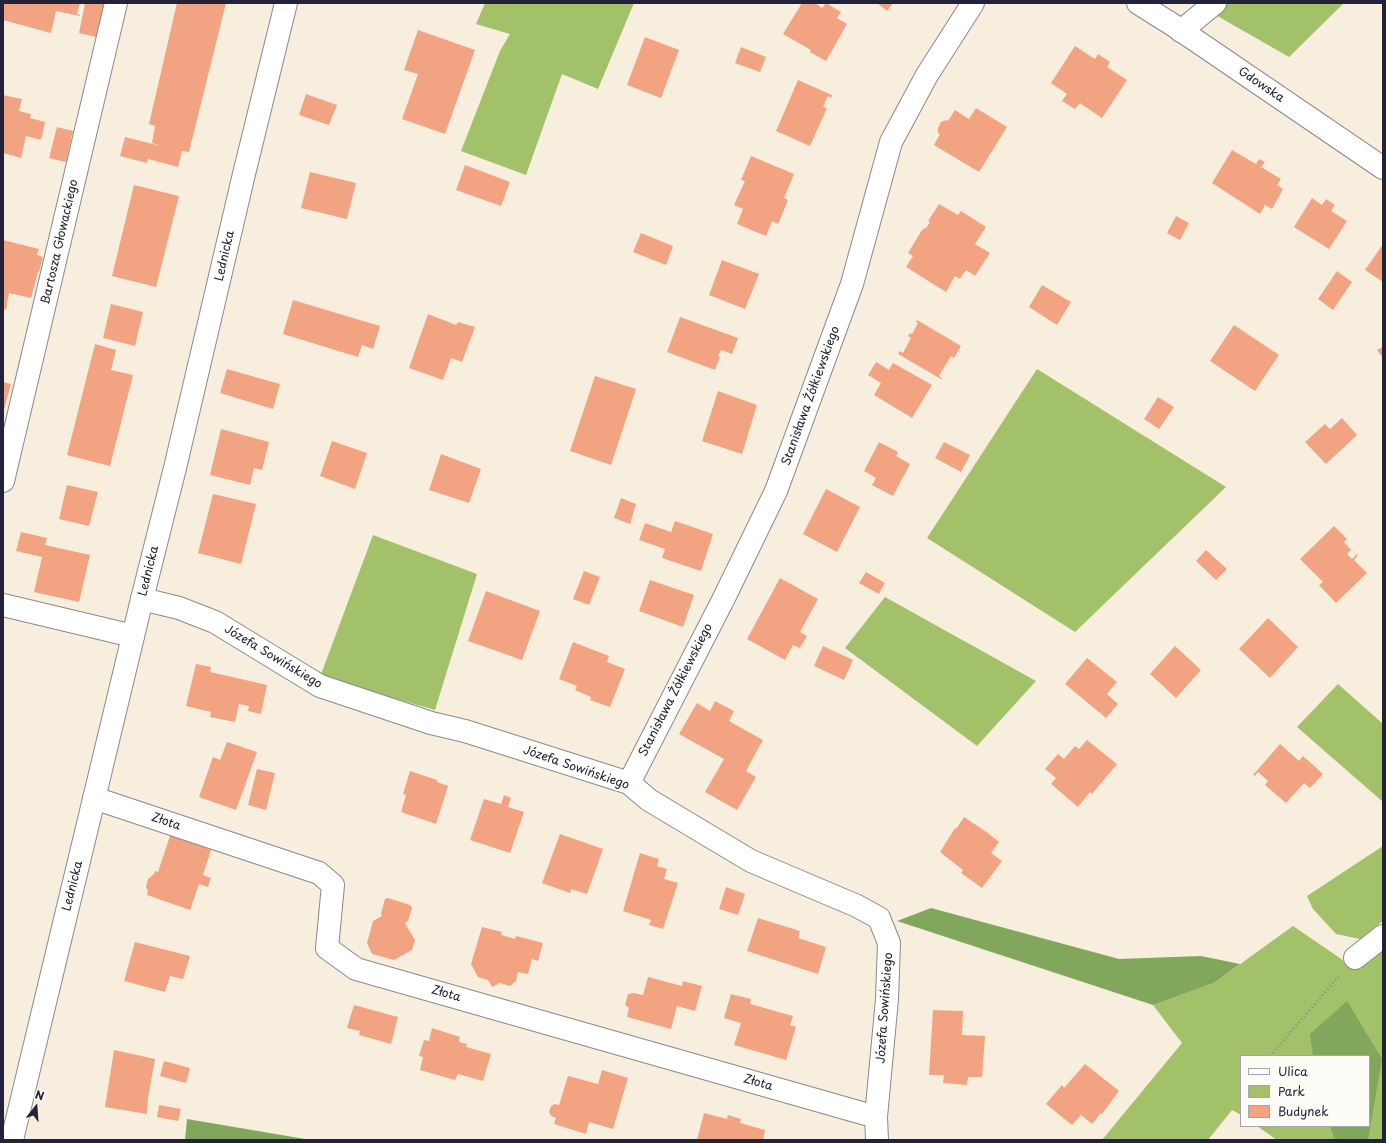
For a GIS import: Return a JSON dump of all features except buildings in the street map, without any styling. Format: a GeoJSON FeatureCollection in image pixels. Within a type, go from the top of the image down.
{"type":"FeatureCollection","features":[{"type":"Feature","properties":{"kind":"street","name":"Bartosza Głowackiego"},"geometry":{"type":"LineString","coordinates":[[3,481],[116,3]]}},
{"type":"Feature","properties":{"kind":"street","name":"Lednicka"},"geometry":{"type":"LineString","coordinates":[[12,1140],[286,3]]}},
{"type":"Feature","properties":{"kind":"street","name":"Stanisława Żółkiewskiego"},"geometry":{"type":"LineString","coordinates":[[629,783],[724,598],[776,492],[852,284],[892,142],[928,75],[973,3]]}},
{"type":"Feature","properties":{"kind":"street","name":"Gdowska"},"geometry":{"type":"LineString","coordinates":[[1138,3],[1383,168]]}},
{"type":"Feature","properties":{"kind":"street"},"geometry":{"type":"LineString","coordinates":[[1181,31],[1215,3]]}},
{"type":"Feature","properties":{"kind":"street","name":"Józefa Sowińskiego"},"geometry":{"type":"LineString","coordinates":[[142,599],[179,608],[215,622],[320,686],[431,723],[465,732],[629,783],[649,800],[751,861],[857,906],[879,918],[890,943],[887,1005],[876,1116],[876,1140]]}},
{"type":"Feature","properties":{"kind":"street"},"geometry":{"type":"LineString","coordinates":[[3,606],[133,636]]}},
{"type":"Feature","properties":{"kind":"street","name":"Złota"},"geometry":{"type":"LineString","coordinates":[[94,798],[319,873],[333,885],[327,948],[356,969],[876,1116]]}},
{"type":"Feature","properties":{"kind":"street"},"geometry":{"type":"LineString","coordinates":[[1355,958],[1383,936]]}},
{"type":"Feature","properties":{"kind":"path"},"geometry":{"type":"LineString","coordinates":[[1271,1055],[1355,958]]}},
{"type":"Feature","properties":{"kind":"green space"},"geometry":{"type":"Polygon","coordinates":[[[485,3],[634,3],[598,89],[562,74],[526,175],[461,151],[500,51],[510,34],[476,24],[485,3]]]}},
{"type":"Feature","properties":{"kind":"green space"},"geometry":{"type":"Polygon","coordinates":[[[1228,3],[1344,3],[1289,57],[1214,14],[1228,3]]]}},
{"type":"Feature","properties":{"kind":"green space"},"geometry":{"type":"Polygon","coordinates":[[[1037,369],[1226,487],[1075,632],[927,538],[1037,369]]]}},
{"type":"Feature","properties":{"kind":"green space"},"geometry":{"type":"Polygon","coordinates":[[[373,535],[477,574],[435,710],[320,677],[373,535]]]}},
{"type":"Feature","properties":{"kind":"green space"},"geometry":{"type":"Polygon","coordinates":[[[885,597],[1036,681],[977,746],[845,648],[885,597]]]}},
{"type":"Feature","properties":{"kind":"green space"},"geometry":{"type":"Polygon","coordinates":[[[1338,684],[1383,724],[1383,802],[1297,727],[1338,684]]]}},
{"type":"Feature","properties":{"kind":"green space"},"geometry":{"type":"Polygon","coordinates":[[[1383,846],[1383,921],[1360,939],[1336,934],[1313,909],[1307,896],[1383,846]]]}},
{"type":"Feature","properties":{"kind":"green space"},"geometry":{"type":"Polygon","coordinates":[[[931,908],[1119,959],[1201,956],[1240,964],[1214,983],[1153,1005],[897,921],[931,908]]]}},
{"type":"Feature","properties":{"kind":"green space"},"geometry":{"type":"Polygon","coordinates":[[[1293,926],[1353,967],[1383,946],[1383,1140],[1277,1140],[1258,1127],[1370,1127],[1370,1055],[1240,1055],[1240,1114],[1232,1110],[1208,1140],[1102,1140],[1182,1043],[1153,1005],[1214,983],[1293,926]]]}},
{"type":"Feature","properties":{"kind":"green space"},"geometry":{"type":"Polygon","coordinates":[[[1347,1001],[1382,1059],[1368,1140],[1335,1140],[1330,1127],[1370,1127],[1370,1055],[1313,1055],[1310,1034],[1347,1001]]]}},
{"type":"Feature","properties":{"kind":"green space"},"geometry":{"type":"Polygon","coordinates":[[[187,1119],[311,1140],[185,1140],[187,1119]]]}}]}
